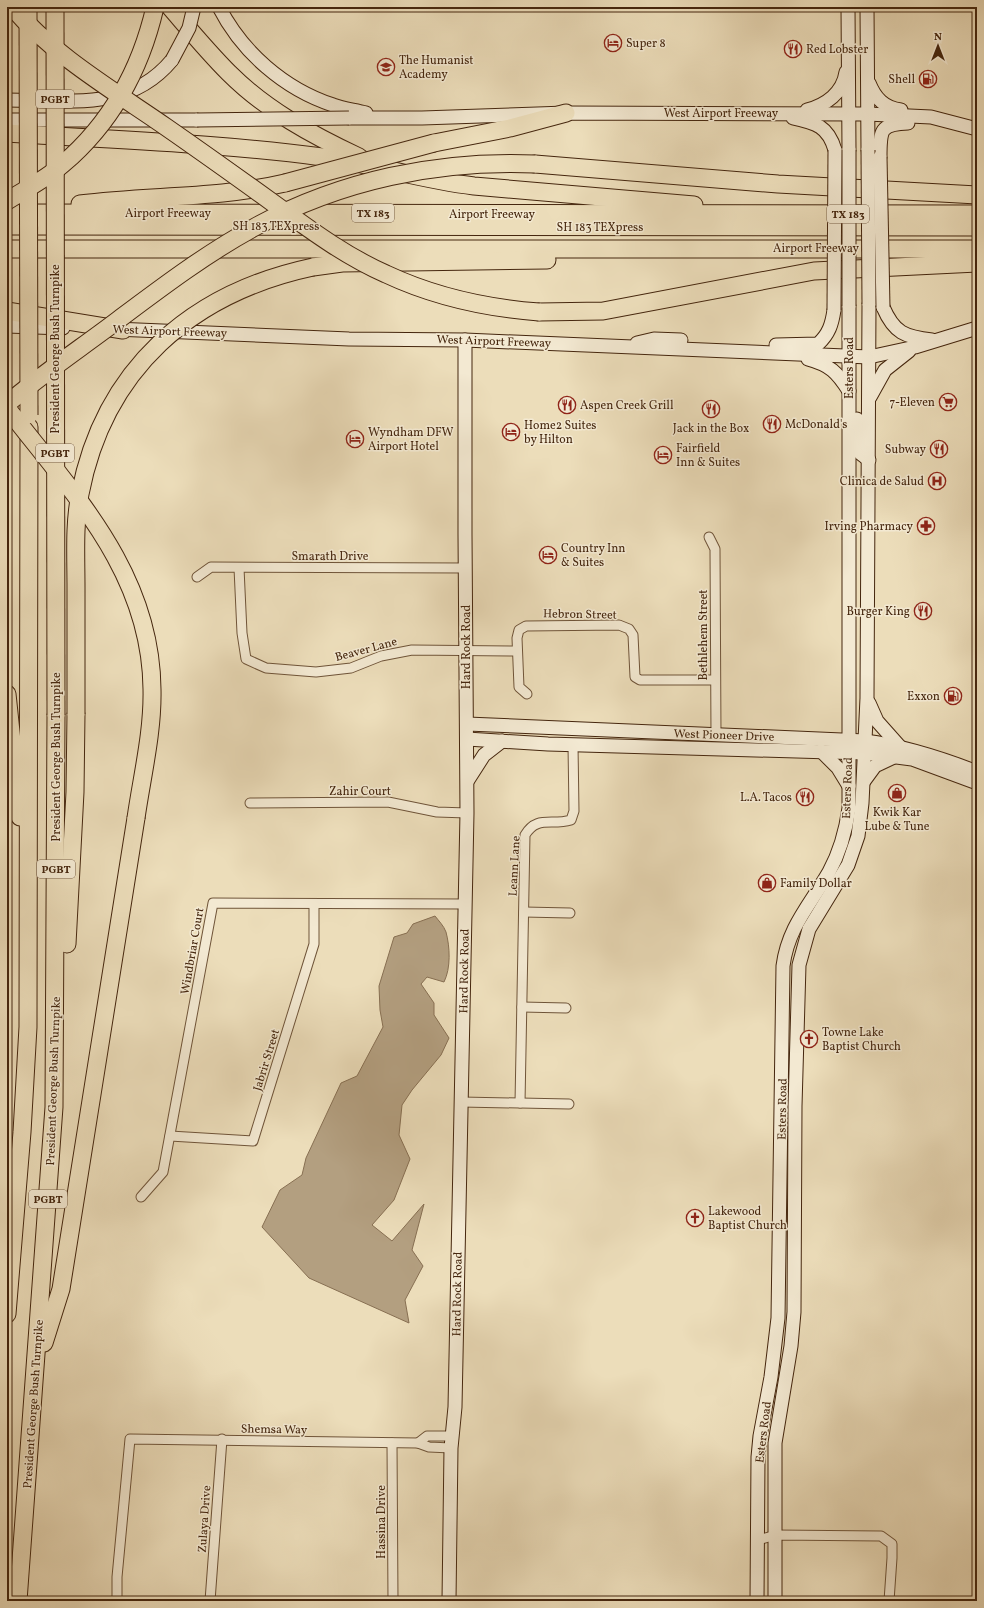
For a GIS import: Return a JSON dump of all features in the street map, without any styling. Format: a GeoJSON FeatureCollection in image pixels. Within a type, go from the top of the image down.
{"type":"FeatureCollection","features":[{"type":"Feature","properties":{"kind":"highway"},"geometry":{"type":"LineString","coordinates":[[12,7],[48,42],[92,75],[302,224],[365,264],[408,284],[458,300],[485,306],[539,312],[604,311],[814,271],[977,262]]}},
{"type":"Feature","properties":{"kind":"highway","name":"PGBT"},"geometry":{"type":"LineString","coordinates":[[7,1314],[27,1050],[29,870],[28,7]]}},
{"type":"Feature","properties":{"kind":"highway","name":"President George Bush Turnpike"},"geometry":{"type":"LineString","coordinates":[[18,1601],[52,1137],[56,1024],[55,7]]}},
{"type":"Feature","properties":{"kind":"highway"},"geometry":{"type":"LineString","coordinates":[[9,213],[41,181],[62,165],[97,129],[123,91],[133,72],[150,30],[155,7]]}},
{"type":"Feature","properties":{"kind":"highway"},"geometry":{"type":"LineString","coordinates":[[170,7],[230,74],[290,122],[327,142],[383,168]]}},
{"type":"Feature","properties":{"kind":"highway"},"geometry":{"type":"LineString","coordinates":[[9,213],[104,201],[232,193],[284,183],[434,143],[510,128],[566,113]]}},
{"type":"Feature","properties":{"kind":"highway"},"geometry":{"type":"LineString","coordinates":[[7,133],[254,150],[322,157],[383,168],[445,182],[474,186],[689,204],[739,214]]}},
{"type":"Feature","properties":{"kind":"highway"},"geometry":{"type":"LineString","coordinates":[[7,404],[207,256],[256,227],[306,202],[364,182],[428,169],[501,163],[535,164],[778,184],[977,195]]}},
{"type":"Feature","properties":{"kind":"highway","name":"Airport Freeway"},"geometry":{"type":"LineString","coordinates":[[9,213],[977,214]]}},
{"type":"Feature","properties":{"kind":"highway","name":"SH 183 TEXpress"},"geometry":{"type":"LineString","coordinates":[[9,213],[977,227]]}},
{"type":"Feature","properties":{"kind":"highway","name":"SH 183 TEXpress"},"geometry":{"type":"LineString","coordinates":[[7,236],[977,235]]}},
{"type":"Feature","properties":{"kind":"highway"},"geometry":{"type":"LineString","coordinates":[[56,1024],[67,947],[76,714],[76,530],[80,495],[88,462],[108,411],[136,370],[155,348],[176,329],[196,314],[235,291],[284,273],[313,267],[366,262],[645,259],[712,248]]}},
{"type":"Feature","properties":{"kind":"highway","name":"Airport Freeway"},"geometry":{"type":"LineString","coordinates":[[7,249],[977,249]]}},
{"type":"Feature","properties":{"kind":"highway"},"geometry":{"type":"LineString","coordinates":[[7,311],[123,330]]}},
{"type":"Feature","properties":{"kind":"highway"},"geometry":{"type":"LineString","coordinates":[[7,408],[103,534],[127,576],[140,610],[148,648],[152,690],[149,733],[61,1289],[35,1374]]}},
{"type":"Feature","properties":{"kind":"highway"},"geometry":{"type":"LineString","coordinates":[[7,694],[16,791],[29,870]]}},
{"type":"Feature","properties":{"kind":"highway"},"geometry":{"type":"LineString","coordinates":[[7,1306],[7,1311]]}},
{"type":"Feature","properties":{"kind":"highway"},"geometry":{"type":"LineString","coordinates":[[22,1548],[30,1601]]}},
{"type":"Feature","properties":{"kind":"main road"},"geometry":{"type":"LineString","coordinates":[[7,100],[108,99],[128,93],[142,86],[162,72],[172,60],[189,28],[194,7]]}},
{"type":"Feature","properties":{"kind":"main road"},"geometry":{"type":"LineString","coordinates":[[219,7],[236,36],[270,70],[295,88],[333,106],[395,119]]}},
{"type":"Feature","properties":{"kind":"main road","name":"Esters Road"},"geometry":{"type":"LineString","coordinates":[[775,1601],[775,1442],[791,1346],[794,1312],[783,1000],[785,948],[790,935],[829,872],[840,846],[846,827],[849,786],[848,7]]}},
{"type":"Feature","properties":{"kind":"main road","name":"Esters Road"},"geometry":{"type":"LineString","coordinates":[[757,1601],[758,1457],[760,1436],[771,1377],[778,1318],[788,1128],[801,956],[809,928],[848,865],[858,836],[863,783],[867,698],[870,304],[867,7]]}},
{"type":"Feature","properties":{"kind":"main road"},"geometry":{"type":"LineString","coordinates":[[795,114],[827,103],[838,92],[845,77],[849,54]]}},
{"type":"Feature","properties":{"kind":"main road"},"geometry":{"type":"LineString","coordinates":[[868,79],[875,96],[885,106],[896,110],[920,112],[931,117]]}},
{"type":"Feature","properties":{"kind":"main road","name":"West Airport Freeway"},"geometry":{"type":"LineString","coordinates":[[7,120],[395,119],[566,113],[867,114],[931,117],[977,129]]}},
{"type":"Feature","properties":{"kind":"main road"},"geometry":{"type":"LineString","coordinates":[[623,347],[654,339],[776,345],[818,344],[824,338],[832,325],[834,310],[835,150],[831,138],[822,127],[804,121],[769,114]]}},
{"type":"Feature","properties":{"kind":"main road"},"geometry":{"type":"LineString","coordinates":[[931,117],[912,122],[891,124],[883,130],[880,142],[883,307],[890,323],[899,331],[912,338],[938,341]]}},
{"type":"Feature","properties":{"kind":"main road","name":"West Airport Freeway"},"geometry":{"type":"LineString","coordinates":[[7,326],[349,339],[466,340],[849,356],[869,356],[915,347],[977,328]]}},
{"type":"Feature","properties":{"kind":"main road","name":"Hard Rock Road"},"geometry":{"type":"LineString","coordinates":[[449,1601],[452,1442],[455,1407],[468,780],[466,724],[465,568],[466,340]]}},
{"type":"Feature","properties":{"kind":"main road"},"geometry":{"type":"LineString","coordinates":[[869,399],[885,370],[915,347]]}},
{"type":"Feature","properties":{"kind":"main road"},"geometry":{"type":"LineString","coordinates":[[793,354],[828,366],[839,374],[849,395],[857,407],[860,453],[869,460]]}},
{"type":"Feature","properties":{"kind":"main road"},"geometry":{"type":"LineString","coordinates":[[849,460],[869,460]]}},
{"type":"Feature","properties":{"kind":"main road"},"geometry":{"type":"LineString","coordinates":[[849,523],[855,538],[858,562],[861,571],[868,576]]}},
{"type":"Feature","properties":{"kind":"main road"},"geometry":{"type":"LineString","coordinates":[[849,576],[868,576]]}},
{"type":"Feature","properties":{"kind":"main road"},"geometry":{"type":"LineString","coordinates":[[863,783],[874,766],[899,752],[877,721],[867,698]]}},
{"type":"Feature","properties":{"kind":"main road","name":"West Pioneer Drive"},"geometry":{"type":"LineString","coordinates":[[466,724],[750,736],[865,747],[899,752],[946,760],[977,772]]}},
{"type":"Feature","properties":{"kind":"main road"},"geometry":{"type":"LineString","coordinates":[[573,745],[577,738],[588,736],[636,736],[649,731]]}},
{"type":"Feature","properties":{"kind":"main road"},"geometry":{"type":"LineString","coordinates":[[696,748],[699,744],[739,740],[750,736]]}},
{"type":"Feature","properties":{"kind":"main road","name":"West Pioneer Drive"},"geometry":{"type":"LineString","coordinates":[[467,739],[573,745],[821,751],[848,746]]}},
{"type":"Feature","properties":{"kind":"main road"},"geometry":{"type":"LineString","coordinates":[[468,780],[484,755],[502,741]]}},
{"type":"Feature","properties":{"kind":"main road"},"geometry":{"type":"LineString","coordinates":[[821,751],[838,768],[849,786]]}},
{"type":"Feature","properties":{"kind":"main road","name":"West Pioneer Drive"},"geometry":{"type":"LineString","coordinates":[[899,752],[912,760],[977,783]]}},
{"type":"Feature","properties":{"kind":"main road"},"geometry":{"type":"LineString","coordinates":[[783,1000],[797,1000]]}},
{"type":"Feature","properties":{"kind":"street","name":"Bethlehem Street"},"geometry":{"type":"LineString","coordinates":[[709,537],[715,548],[714,680],[716,734]]}},
{"type":"Feature","properties":{"kind":"street","name":"Smarath Drive"},"geometry":{"type":"LineString","coordinates":[[197,577],[211,568],[465,568]]}},
{"type":"Feature","properties":{"kind":"street","name":"Beaver Lane"},"geometry":{"type":"LineString","coordinates":[[239,568],[242,633],[246,659],[266,668],[316,672],[351,668],[381,656],[412,650],[466,650]]}},
{"type":"Feature","properties":{"kind":"street","name":"Hebron Street"},"geometry":{"type":"LineString","coordinates":[[527,694],[519,687],[517,651],[517,634],[526,626],[619,625],[629,629],[633,635],[633,669],[635,676],[640,680],[714,680]]}},
{"type":"Feature","properties":{"kind":"street"},"geometry":{"type":"LineString","coordinates":[[466,650],[517,651]]}},
{"type":"Feature","properties":{"kind":"street","name":"Leann Lane"},"geometry":{"type":"LineString","coordinates":[[520,1103],[525,835],[530,827],[538,823],[560,823],[571,820],[574,810],[573,745]]}},
{"type":"Feature","properties":{"kind":"street","name":"Zahir Court"},"geometry":{"type":"LineString","coordinates":[[250,803],[388,802],[437,812],[467,813]]}},
{"type":"Feature","properties":{"kind":"street","name":"Windbriar Court"},"geometry":{"type":"LineString","coordinates":[[141,1197],[163,1172],[213,903],[466,904]]}},
{"type":"Feature","properties":{"kind":"street","name":"Jabrir Street"},"geometry":{"type":"LineString","coordinates":[[170,1136],[253,1141],[314,944],[314,904]]}},
{"type":"Feature","properties":{"kind":"street"},"geometry":{"type":"LineString","coordinates":[[524,912],[570,913]]}},
{"type":"Feature","properties":{"kind":"street"},"geometry":{"type":"LineString","coordinates":[[522,1007],[566,1008]]}},
{"type":"Feature","properties":{"kind":"street"},"geometry":{"type":"LineString","coordinates":[[461,1102],[570,1104]]}},
{"type":"Feature","properties":{"kind":"street","name":"Shemsa Way"},"geometry":{"type":"LineString","coordinates":[[117,1601],[117,1577],[130,1439],[222,1439],[418,1443],[429,1447],[452,1442]]}},
{"type":"Feature","properties":{"kind":"street","name":"Zulaya Drive"},"geometry":{"type":"LineString","coordinates":[[210,1601],[222,1439]]}},
{"type":"Feature","properties":{"kind":"street","name":"Hassina Drive"},"geometry":{"type":"LineString","coordinates":[[392,1443],[393,1601]]}},
{"type":"Feature","properties":{"kind":"street"},"geometry":{"type":"LineString","coordinates":[[758,1527],[776,1535]]}},
{"type":"Feature","properties":{"kind":"street"},"geometry":{"type":"LineString","coordinates":[[758,1540],[776,1535],[881,1536],[892,1544],[888,1601]]}},
{"type":"Feature","properties":{"kind":"shaded area"},"geometry":{"type":"Polygon","coordinates":[[[435,916],[446,932],[449,951],[448,970],[444,982],[427,977],[421,984],[434,1003],[434,1015],[449,1038],[441,1055],[412,1090],[402,1105],[399,1135],[410,1159],[394,1200],[372,1225],[392,1241],[424,1204],[412,1250],[423,1266],[405,1300],[409,1323],[309,1278],[262,1227],[280,1190],[302,1175],[306,1158],[341,1083],[357,1076],[383,1027],[380,1010],[379,986],[394,937],[407,933],[413,924],[435,916]]]}},
{"type":"Feature","properties":{"kind":"place","name":"Super 8"},"geometry":{"type":"Point","coordinates":[613,43]}},
{"type":"Feature","properties":{"kind":"place","name":"Red Lobster"},"geometry":{"type":"Point","coordinates":[793,49]}},
{"type":"Feature","properties":{"kind":"place","name":"The Humanist Academy"},"geometry":{"type":"Point","coordinates":[386,67]}},
{"type":"Feature","properties":{"kind":"place","name":"Shell"},"geometry":{"type":"Point","coordinates":[928,79]}},
{"type":"Feature","properties":{"kind":"place","name":"7-Eleven"},"geometry":{"type":"Point","coordinates":[948,402]}},
{"type":"Feature","properties":{"kind":"place","name":"Aspen Creek Grill"},"geometry":{"type":"Point","coordinates":[567,405]}},
{"type":"Feature","properties":{"kind":"place","name":"Jack in the Box"},"geometry":{"type":"Point","coordinates":[711,409]}},
{"type":"Feature","properties":{"kind":"place","name":"McDonald's"},"geometry":{"type":"Point","coordinates":[772,424]}},
{"type":"Feature","properties":{"kind":"place","name":"Home2 Suites by Hilton"},"geometry":{"type":"Point","coordinates":[511,432]}},
{"type":"Feature","properties":{"kind":"place","name":"Wyndham DFW Airport Hotel"},"geometry":{"type":"Point","coordinates":[355,439]}},
{"type":"Feature","properties":{"kind":"place","name":"Subway"},"geometry":{"type":"Point","coordinates":[939,449]}},
{"type":"Feature","properties":{"kind":"place","name":"Fairfield Inn & Suites"},"geometry":{"type":"Point","coordinates":[663,455]}},
{"type":"Feature","properties":{"kind":"place","name":"Clinica de Salud"},"geometry":{"type":"Point","coordinates":[937,481]}},
{"type":"Feature","properties":{"kind":"place","name":"Irving Pharmacy"},"geometry":{"type":"Point","coordinates":[926,526]}},
{"type":"Feature","properties":{"kind":"place","name":"Country Inn & Suites"},"geometry":{"type":"Point","coordinates":[548,555]}},
{"type":"Feature","properties":{"kind":"place","name":"Burger King"},"geometry":{"type":"Point","coordinates":[923,611]}},
{"type":"Feature","properties":{"kind":"place","name":"Exxon"},"geometry":{"type":"Point","coordinates":[953,696]}},
{"type":"Feature","properties":{"kind":"place","name":"Kwik Kar Lube & Tune"},"geometry":{"type":"Point","coordinates":[897,793]}},
{"type":"Feature","properties":{"kind":"place","name":"L.A. Tacos"},"geometry":{"type":"Point","coordinates":[805,797]}},
{"type":"Feature","properties":{"kind":"place","name":"Family Dollar"},"geometry":{"type":"Point","coordinates":[767,883]}},
{"type":"Feature","properties":{"kind":"place","name":"Towne Lake Baptist Church"},"geometry":{"type":"Point","coordinates":[809,1039]}},
{"type":"Feature","properties":{"kind":"place","name":"Lakewood Baptist Church"},"geometry":{"type":"Point","coordinates":[695,1218]}}]}
